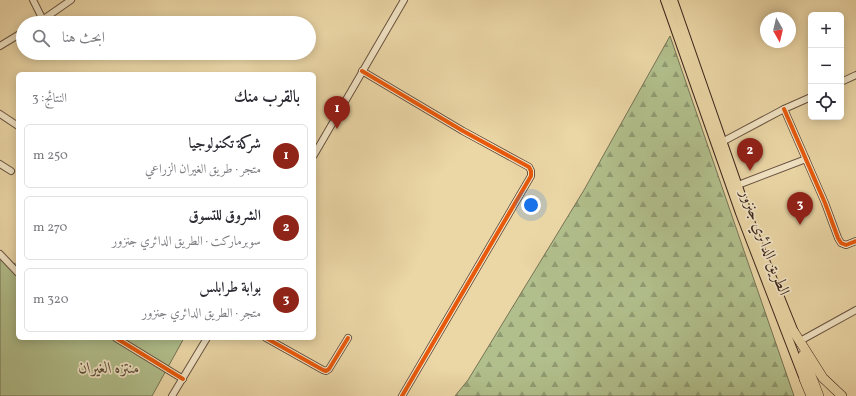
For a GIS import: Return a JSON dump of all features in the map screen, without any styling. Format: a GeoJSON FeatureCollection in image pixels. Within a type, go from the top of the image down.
{"type":"FeatureCollection","features":[{"type":"Feature","properties":{"kind":"highway"},"geometry":{"type":"LineString","coordinates":[[794,332],[823,378],[842,396]]}},
{"type":"Feature","properties":{"kind":"highway"},"geometry":{"type":"LineString","coordinates":[[794,332],[819,396]]}},
{"type":"Feature","properties":{"kind":"highway"},"geometry":{"type":"LineString","coordinates":[[804,380],[810,396]]}},
{"type":"Feature","properties":{"kind":"main road","name":"الطريق الدائري جنزور"},"geometry":{"type":"LineString","coordinates":[[665,0],[740,214],[804,380]]}},
{"type":"Feature","properties":{"kind":"main road","name":"الطريق الدائري جنزور"},"geometry":{"type":"LineString","coordinates":[[673,0],[756,238],[794,332]]}},
{"type":"Feature","properties":{"kind":"street"},"geometry":{"type":"LineString","coordinates":[[33,0],[38,16]]}},
{"type":"Feature","properties":{"kind":"street"},"geometry":{"type":"LineString","coordinates":[[47,16],[71,0]]}},
{"type":"Feature","properties":{"kind":"street"},"geometry":{"type":"LineString","coordinates":[[316,152],[404,0]]}},
{"type":"Feature","properties":{"kind":"street"},"geometry":{"type":"LineString","coordinates":[[1,44],[16,36]]}},
{"type":"Feature","properties":{"kind":"street"},"geometry":{"type":"LineString","coordinates":[[362,71],[463,132],[529,167],[531,171],[531,176],[402,396]]}},
{"type":"Feature","properties":{"kind":"street"},"geometry":{"type":"LineString","coordinates":[[844,81],[856,75]]}},
{"type":"Feature","properties":{"kind":"street"},"geometry":{"type":"LineString","coordinates":[[722,142],[808,97]]}},
{"type":"Feature","properties":{"kind":"street"},"geometry":{"type":"LineString","coordinates":[[784,109],[841,243],[846,245],[856,241]]}},
{"type":"Feature","properties":{"kind":"street"},"geometry":{"type":"LineString","coordinates":[[0,114],[16,125]]}},
{"type":"Feature","properties":{"kind":"street"},"geometry":{"type":"LineString","coordinates":[[738,185],[806,159]]}},
{"type":"Feature","properties":{"kind":"street"},"geometry":{"type":"LineString","coordinates":[[0,164],[11,171]]}},
{"type":"Feature","properties":{"kind":"street"},"geometry":{"type":"LineString","coordinates":[[0,254],[16,271]]}},
{"type":"Feature","properties":{"kind":"street"},"geometry":{"type":"LineString","coordinates":[[800,340],[856,310]]}},
{"type":"Feature","properties":{"kind":"street"},"geometry":{"type":"LineString","coordinates":[[270,340],[323,370],[326,370],[329,369],[348,338]]}},
{"type":"Feature","properties":{"kind":"street"},"geometry":{"type":"LineString","coordinates":[[119,340],[182,379]]}},
{"type":"Feature","properties":{"kind":"street"},"geometry":{"type":"LineString","coordinates":[[172,396],[206,340]]}},
{"type":"Feature","properties":{"kind":"green space"},"geometry":{"type":"Polygon","coordinates":[[[670,36],[794,396],[455,396],[468,380],[584,190],[670,36]]]}},
{"type":"Feature","properties":{"kind":"green space","name":"منتزه الغيران"},"geometry":{"type":"Polygon","coordinates":[[[0,258],[16,264],[16,340],[183,340],[152,396],[0,396],[0,258]]]}},
{"type":"Feature","properties":{"kind":"cycle path"},"geometry":{"type":"LineString","coordinates":[[362,71],[463,131],[529,167],[531,171],[531,176],[402,396]]}},
{"type":"Feature","properties":{"kind":"cycle path"},"geometry":{"type":"LineString","coordinates":[[784,109],[825,203],[838,238],[841,243],[846,245],[856,241]]}},
{"type":"Feature","properties":{"kind":"cycle path"},"geometry":{"type":"LineString","coordinates":[[270,340],[326,371],[329,369],[348,338]]}},
{"type":"Feature","properties":{"kind":"cycle path"},"geometry":{"type":"LineString","coordinates":[[119,340],[183,379]]}},
{"type":"Feature","properties":{"kind":"place","name":"شركة تكنولوجيا"},"geometry":{"type":"Point","coordinates":[337,129]}},
{"type":"Feature","properties":{"kind":"place","name":"الشروق للتسوق"},"geometry":{"type":"Point","coordinates":[750,171]}},
{"type":"Feature","properties":{"kind":"place","name":"بوابة طرابلس"},"geometry":{"type":"Point","coordinates":[800,225]}}]}
